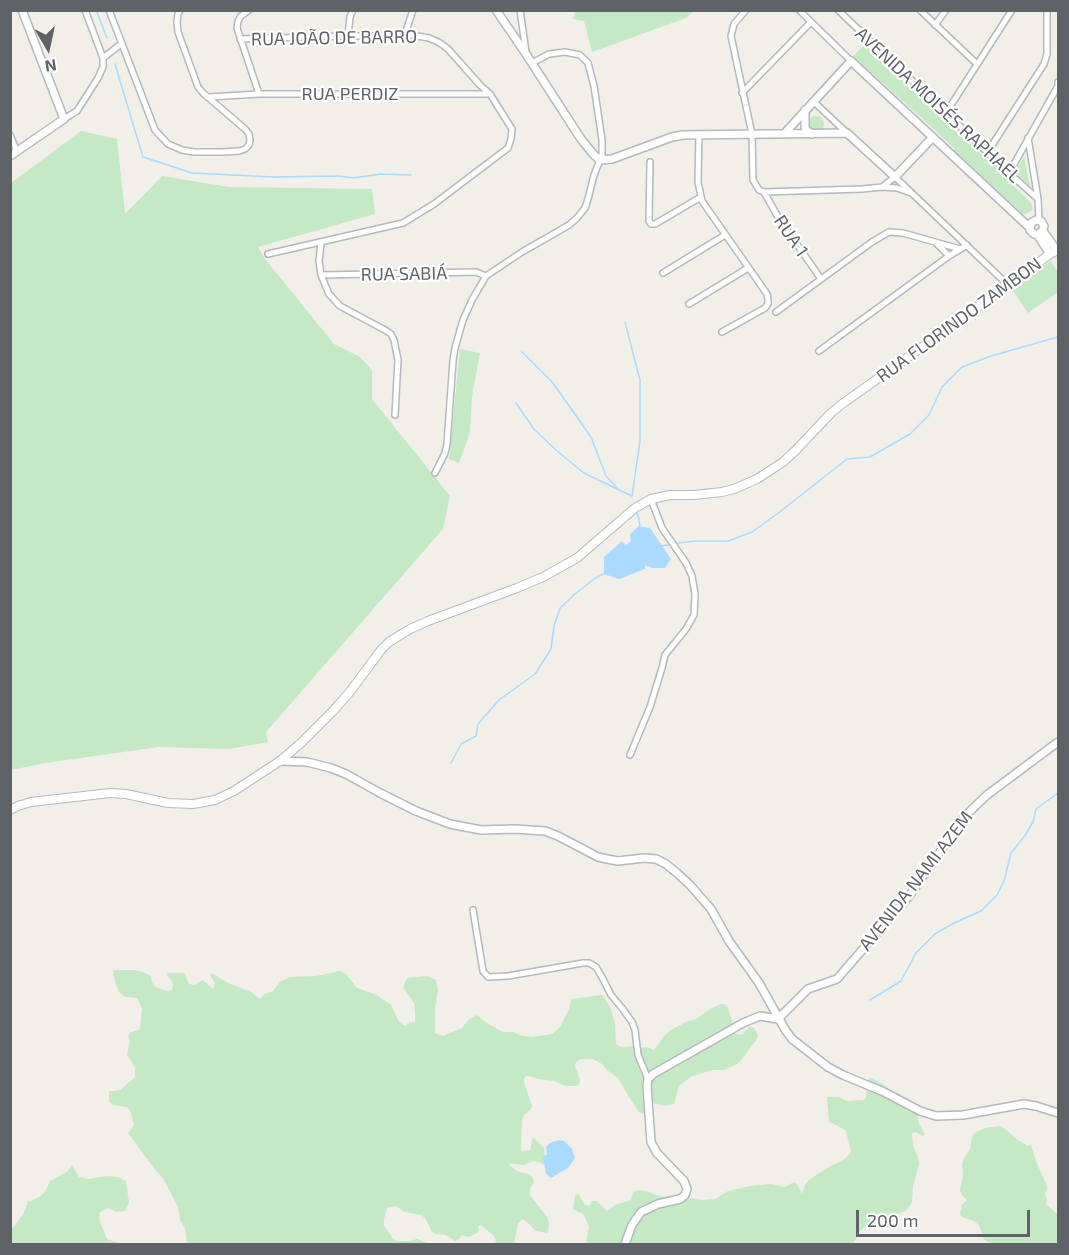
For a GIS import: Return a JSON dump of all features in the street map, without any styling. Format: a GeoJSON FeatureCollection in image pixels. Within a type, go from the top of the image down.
{"type":"FeatureCollection","features":[{"type":"Feature","properties":{"kind":"main road","name":"RUA FLORINDO ZAMBON"},"geometry":{"type":"LineString","coordinates":[[651,500],[670,495],[722,492],[757,479],[783,462],[831,413],[860,390],[1057,253]]}},
{"type":"Feature","properties":{"kind":"main road"},"geometry":{"type":"LineString","coordinates":[[10,810],[31,802],[110,793],[176,804],[215,800],[234,792],[302,743],[349,693],[389,642],[428,621],[543,577],[577,558],[636,508],[651,500]]}},
{"type":"Feature","properties":{"kind":"street"},"geometry":{"type":"LineString","coordinates":[[22,10],[64,119]]}},
{"type":"Feature","properties":{"kind":"street"},"geometry":{"type":"LineString","coordinates":[[10,135],[14,154],[77,111],[87,97],[103,67],[103,58],[85,10]]}},
{"type":"Feature","properties":{"kind":"street"},"geometry":{"type":"LineString","coordinates":[[109,10],[155,130],[168,144],[194,152],[223,153],[245,149],[249,145],[249,134],[198,87],[178,32],[177,22],[180,10]]}},
{"type":"Feature","properties":{"kind":"street"},"geometry":{"type":"LineString","coordinates":[[249,10],[241,16],[237,28],[259,94]]}},
{"type":"Feature","properties":{"kind":"street"},"geometry":{"type":"LineString","coordinates":[[348,36],[353,10]]}},
{"type":"Feature","properties":{"kind":"street"},"geometry":{"type":"LineString","coordinates":[[405,34],[413,10]]}},
{"type":"Feature","properties":{"kind":"street"},"geometry":{"type":"LineString","coordinates":[[496,10],[581,139],[594,155],[603,160],[618,158],[672,137],[699,134],[847,133]]}},
{"type":"Feature","properties":{"kind":"street"},"geometry":{"type":"LineString","coordinates":[[520,10],[526,54]]}},
{"type":"Feature","properties":{"kind":"street","name":"RUA 1"},"geometry":{"type":"LineString","coordinates":[[746,10],[734,24],[731,36],[752,134],[753,180],[759,190],[764,192],[778,217],[821,279]]}},
{"type":"Feature","properties":{"kind":"street","name":"AVENIDA MOISÉS RAPHAEL"},"geometry":{"type":"LineString","coordinates":[[799,10],[1029,227]]}},
{"type":"Feature","properties":{"kind":"street","name":"AVENIDA MOISÉS RAPHAEL"},"geometry":{"type":"LineString","coordinates":[[838,10],[1038,199]]}},
{"type":"Feature","properties":{"kind":"street"},"geometry":{"type":"LineString","coordinates":[[920,10],[977,64]]}},
{"type":"Feature","properties":{"kind":"street"},"geometry":{"type":"LineString","coordinates":[[935,25],[946,10]]}},
{"type":"Feature","properties":{"kind":"street"},"geometry":{"type":"LineString","coordinates":[[946,113],[1012,10]]}},
{"type":"Feature","properties":{"kind":"street"},"geometry":{"type":"LineString","coordinates":[[987,153],[1044,64],[1047,54],[1047,10]]}},
{"type":"Feature","properties":{"kind":"street"},"geometry":{"type":"LineString","coordinates":[[742,93],[811,22]]}},
{"type":"Feature","properties":{"kind":"street","name":"RUA JOÃO DE BARRO"},"geometry":{"type":"LineString","coordinates":[[240,39],[405,34],[429,38],[448,49],[490,94],[512,129],[508,148],[434,204],[403,223],[268,254]]}},
{"type":"Feature","properties":{"kind":"street"},"geometry":{"type":"LineString","coordinates":[[103,58],[121,44]]}},
{"type":"Feature","properties":{"kind":"street"},"geometry":{"type":"LineString","coordinates":[[435,473],[447,444],[453,361],[458,334],[472,300],[486,276],[573,222],[588,200],[594,175],[603,160],[594,86],[588,63],[580,55],[566,52],[549,54],[532,63]]}},
{"type":"Feature","properties":{"kind":"street","name":"AVENIDA MOISÉS RAPHAEL"},"geometry":{"type":"LineString","coordinates":[[784,134],[851,61]]}},
{"type":"Feature","properties":{"kind":"street"},"geometry":{"type":"LineString","coordinates":[[1009,173],[1058,85]]}},
{"type":"Feature","properties":{"kind":"street","name":"RUA PERDIZ"},"geometry":{"type":"LineString","coordinates":[[209,97],[259,94],[490,94]]}},
{"type":"Feature","properties":{"kind":"street"},"geometry":{"type":"LineString","coordinates":[[813,101],[1008,285]]}},
{"type":"Feature","properties":{"kind":"street"},"geometry":{"type":"LineString","coordinates":[[806,110],[805,127],[813,134]]}},
{"type":"Feature","properties":{"kind":"street"},"geometry":{"type":"LineString","coordinates":[[699,134],[698,182],[701,197],[767,294],[768,304],[765,308],[723,332]]}},
{"type":"Feature","properties":{"kind":"street"},"geometry":{"type":"LineString","coordinates":[[882,187],[895,177],[933,137]]}},
{"type":"Feature","properties":{"kind":"street"},"geometry":{"type":"LineString","coordinates":[[1028,138],[1038,199],[1039,220],[1044,226],[1040,233]]}},
{"type":"Feature","properties":{"kind":"street"},"geometry":{"type":"LineString","coordinates":[[650,162],[648,221],[651,224],[655,224],[701,197]]}},
{"type":"Feature","properties":{"kind":"street"},"geometry":{"type":"LineString","coordinates":[[764,192],[882,187],[897,188],[914,194]]}},
{"type":"Feature","properties":{"kind":"street"},"geometry":{"type":"LineString","coordinates":[[1039,220],[1032,221],[1029,227],[1032,232],[1040,233],[1057,253]]}},
{"type":"Feature","properties":{"kind":"street"},"geometry":{"type":"LineString","coordinates":[[776,312],[889,232],[903,233],[960,249]]}},
{"type":"Feature","properties":{"kind":"street"},"geometry":{"type":"LineString","coordinates":[[663,273],[725,235]]}},
{"type":"Feature","properties":{"kind":"street"},"geometry":{"type":"LineString","coordinates":[[934,242],[949,256]]}},
{"type":"Feature","properties":{"kind":"street"},"geometry":{"type":"LineString","coordinates":[[321,243],[319,255],[321,275],[325,287],[334,300],[347,310],[385,330],[394,340],[398,360],[395,415]]}},
{"type":"Feature","properties":{"kind":"street"},"geometry":{"type":"LineString","coordinates":[[819,351],[967,245]]}},
{"type":"Feature","properties":{"kind":"street"},"geometry":{"type":"LineString","coordinates":[[689,304],[748,268]]}},
{"type":"Feature","properties":{"kind":"street","name":"RUA SABIÁ"},"geometry":{"type":"LineString","coordinates":[[321,275],[476,273],[486,276]]}},
{"type":"Feature","properties":{"kind":"street"},"geometry":{"type":"LineString","coordinates":[[630,755],[650,707],[665,655],[694,615],[695,594],[692,576],[686,562],[662,528],[651,500]]}},
{"type":"Feature","properties":{"kind":"street","name":"AVENIDA NAMI AZEM"},"geometry":{"type":"LineString","coordinates":[[778,1019],[808,989],[833,982],[842,974],[910,895],[956,827],[974,807],[994,789],[1059,742]]}},
{"type":"Feature","properties":{"kind":"street"},"geometry":{"type":"LineString","coordinates":[[280,761],[307,762],[330,768],[346,774],[406,807],[450,824],[481,830],[544,831],[598,857],[618,861],[656,859],[666,864],[690,885],[711,909],[792,1039],[828,1067],[920,1111],[936,1116],[948,1117],[1024,1104],[1059,1113]]}},
{"type":"Feature","properties":{"kind":"street"},"geometry":{"type":"LineString","coordinates":[[473,910],[483,971],[488,977],[589,963],[596,967],[611,995],[632,1022],[638,1055],[648,1079],[651,1142],[657,1154],[684,1181],[687,1189],[685,1195],[680,1199],[658,1203],[640,1212],[632,1225],[625,1245]]}},
{"type":"Feature","properties":{"kind":"street"},"geometry":{"type":"LineString","coordinates":[[648,1079],[743,1023],[760,1016],[778,1019]]}},
{"type":"Feature","properties":{"kind":"green space"},"geometry":{"type":"Polygon","coordinates":[[[575,10],[694,11],[686,18],[592,52],[584,21],[573,19],[575,10]]]}},
{"type":"Feature","properties":{"kind":"green space"},"geometry":{"type":"Polygon","coordinates":[[[865,45],[964,140],[966,139],[1031,203],[1033,209],[1023,214],[853,56],[865,45]]]}},
{"type":"Feature","properties":{"kind":"green space"},"geometry":{"type":"Polygon","coordinates":[[[816,116],[824,124],[816,132],[808,124],[816,116]]]}},
{"type":"Feature","properties":{"kind":"green space"},"geometry":{"type":"Polygon","coordinates":[[[81,131],[117,139],[125,214],[162,176],[229,187],[372,189],[375,214],[258,247],[265,259],[334,344],[360,357],[372,370],[372,399],[450,496],[443,529],[266,732],[268,742],[229,749],[159,747],[11,770],[11,183],[81,131]]]}},
{"type":"Feature","properties":{"kind":"green space"},"geometry":{"type":"Polygon","coordinates":[[[1024,157],[1030,186],[1015,172],[1024,157]]]}},
{"type":"Feature","properties":{"kind":"green space"},"geometry":{"type":"Polygon","coordinates":[[[1051,261],[1058,273],[1058,292],[1028,313],[1011,288],[1051,261]]]}},
{"type":"Feature","properties":{"kind":"green space"},"geometry":{"type":"Polygon","coordinates":[[[460,349],[480,353],[472,396],[470,432],[459,463],[449,459],[460,349]]]}},
{"type":"Feature","properties":{"kind":"green space"},"geometry":{"type":"Polygon","coordinates":[[[113,970],[135,970],[145,973],[151,976],[155,987],[168,991],[172,990],[173,984],[167,973],[184,973],[189,984],[194,985],[203,980],[213,989],[215,983],[210,975],[212,973],[228,983],[251,992],[260,999],[289,977],[316,976],[340,971],[346,974],[357,988],[377,995],[391,1005],[399,1022],[405,1026],[410,1022],[415,1022],[415,1013],[414,1003],[403,987],[407,978],[427,976],[436,980],[438,990],[435,1033],[443,1036],[462,1028],[468,1020],[477,1015],[503,1032],[532,1037],[552,1034],[560,1027],[571,999],[602,995],[610,1007],[615,1022],[616,1044],[621,1047],[637,1046],[654,1050],[671,1030],[696,1019],[720,1004],[728,1008],[736,1034],[742,1035],[749,1027],[753,1027],[758,1034],[757,1039],[737,1064],[725,1070],[713,1070],[692,1076],[679,1086],[674,1104],[665,1106],[649,1102],[643,1114],[639,1112],[618,1078],[593,1059],[581,1059],[576,1062],[575,1066],[580,1080],[576,1086],[566,1086],[554,1081],[526,1076],[524,1083],[532,1106],[522,1119],[521,1150],[530,1150],[533,1137],[544,1148],[545,1162],[543,1165],[534,1161],[523,1165],[510,1163],[509,1165],[533,1178],[530,1195],[547,1217],[548,1233],[536,1231],[522,1219],[518,1224],[514,1244],[495,1244],[494,1236],[481,1225],[478,1226],[477,1233],[469,1237],[462,1235],[455,1241],[446,1235],[432,1232],[421,1215],[405,1212],[396,1206],[387,1208],[384,1219],[384,1225],[393,1239],[409,1241],[417,1239],[430,1244],[187,1244],[185,1228],[180,1220],[178,1207],[163,1178],[128,1133],[134,1126],[131,1112],[127,1107],[113,1105],[109,1101],[109,1091],[120,1090],[135,1077],[135,1067],[127,1055],[130,1040],[128,1036],[140,1029],[142,1008],[137,998],[125,997],[119,992],[113,970]]]}},
{"type":"Feature","properties":{"kind":"green space"},"geometry":{"type":"Polygon","coordinates":[[[870,1077],[914,1109],[925,1134],[923,1136],[915,1132],[912,1134],[919,1164],[913,1186],[912,1202],[907,1210],[884,1218],[877,1225],[865,1227],[853,1244],[586,1244],[589,1226],[583,1214],[573,1209],[575,1195],[578,1194],[585,1205],[589,1206],[592,1201],[596,1201],[607,1211],[615,1205],[631,1200],[633,1192],[639,1190],[659,1196],[674,1197],[681,1202],[690,1198],[715,1199],[728,1191],[750,1186],[771,1184],[785,1187],[794,1182],[802,1194],[809,1180],[845,1159],[851,1152],[846,1131],[829,1122],[827,1097],[838,1097],[847,1101],[864,1100],[870,1077]]]}},
{"type":"Feature","properties":{"kind":"green space"},"geometry":{"type":"Polygon","coordinates":[[[1000,1126],[1018,1140],[1028,1146],[1031,1145],[1046,1183],[1046,1204],[1058,1215],[1058,1244],[988,1242],[984,1239],[979,1225],[960,1214],[962,1205],[967,1200],[960,1190],[962,1164],[970,1149],[974,1133],[985,1128],[1000,1126]]]}},
{"type":"Feature","properties":{"kind":"green space"},"geometry":{"type":"Polygon","coordinates":[[[72,1165],[79,1177],[89,1179],[107,1176],[118,1177],[126,1181],[129,1203],[125,1211],[116,1212],[108,1208],[99,1213],[107,1239],[121,1244],[11,1244],[11,1230],[23,1215],[28,1201],[42,1195],[50,1181],[67,1172],[72,1165]]]}},
{"type":"Feature","properties":{"kind":"water"},"geometry":{"type":"Polygon","coordinates":[[[639,526],[650,528],[671,559],[665,568],[652,568],[645,565],[645,569],[619,579],[604,574],[604,557],[622,541],[626,545],[631,541],[630,534],[639,526]]]}},
{"type":"Feature","properties":{"kind":"water"},"geometry":{"type":"Polygon","coordinates":[[[559,1140],[564,1141],[572,1149],[575,1158],[568,1168],[551,1178],[546,1174],[543,1157],[547,1154],[546,1147],[559,1140]]]}},
{"type":"Feature","properties":{"kind":"waterway"},"geometry":{"type":"LineString","coordinates":[[96,10],[107,38]]}},
{"type":"Feature","properties":{"kind":"waterway"},"geometry":{"type":"LineString","coordinates":[[115,64],[143,157],[192,173],[353,178],[381,174],[411,175]]}},
{"type":"Feature","properties":{"kind":"waterway"},"geometry":{"type":"LineString","coordinates":[[522,352],[553,383],[591,437],[606,476],[619,490],[632,496],[640,441],[640,380],[625,322]]}},
{"type":"Feature","properties":{"kind":"waterway"},"geometry":{"type":"LineString","coordinates":[[678,543],[728,541],[752,532],[847,459],[870,457],[910,434],[929,415],[942,387],[962,367],[991,356],[1058,337]]}},
{"type":"Feature","properties":{"kind":"waterway"},"geometry":{"type":"LineString","coordinates":[[516,403],[534,429],[557,451],[584,473],[617,489]]}},
{"type":"Feature","properties":{"kind":"waterway"},"geometry":{"type":"LineString","coordinates":[[637,513],[640,527]]}},
{"type":"Feature","properties":{"kind":"waterway"},"geometry":{"type":"LineString","coordinates":[[660,546],[668,545]]}},
{"type":"Feature","properties":{"kind":"waterway"},"geometry":{"type":"LineString","coordinates":[[451,763],[461,744],[476,736],[478,724],[499,700],[535,674],[551,649],[554,626],[560,608],[594,579],[605,573]]}},
{"type":"Feature","properties":{"kind":"waterway"},"geometry":{"type":"LineString","coordinates":[[870,1000],[901,981],[916,953],[935,934],[981,911],[997,895],[1004,881],[1011,853],[1033,822],[1036,809],[1058,793]]}}]}
